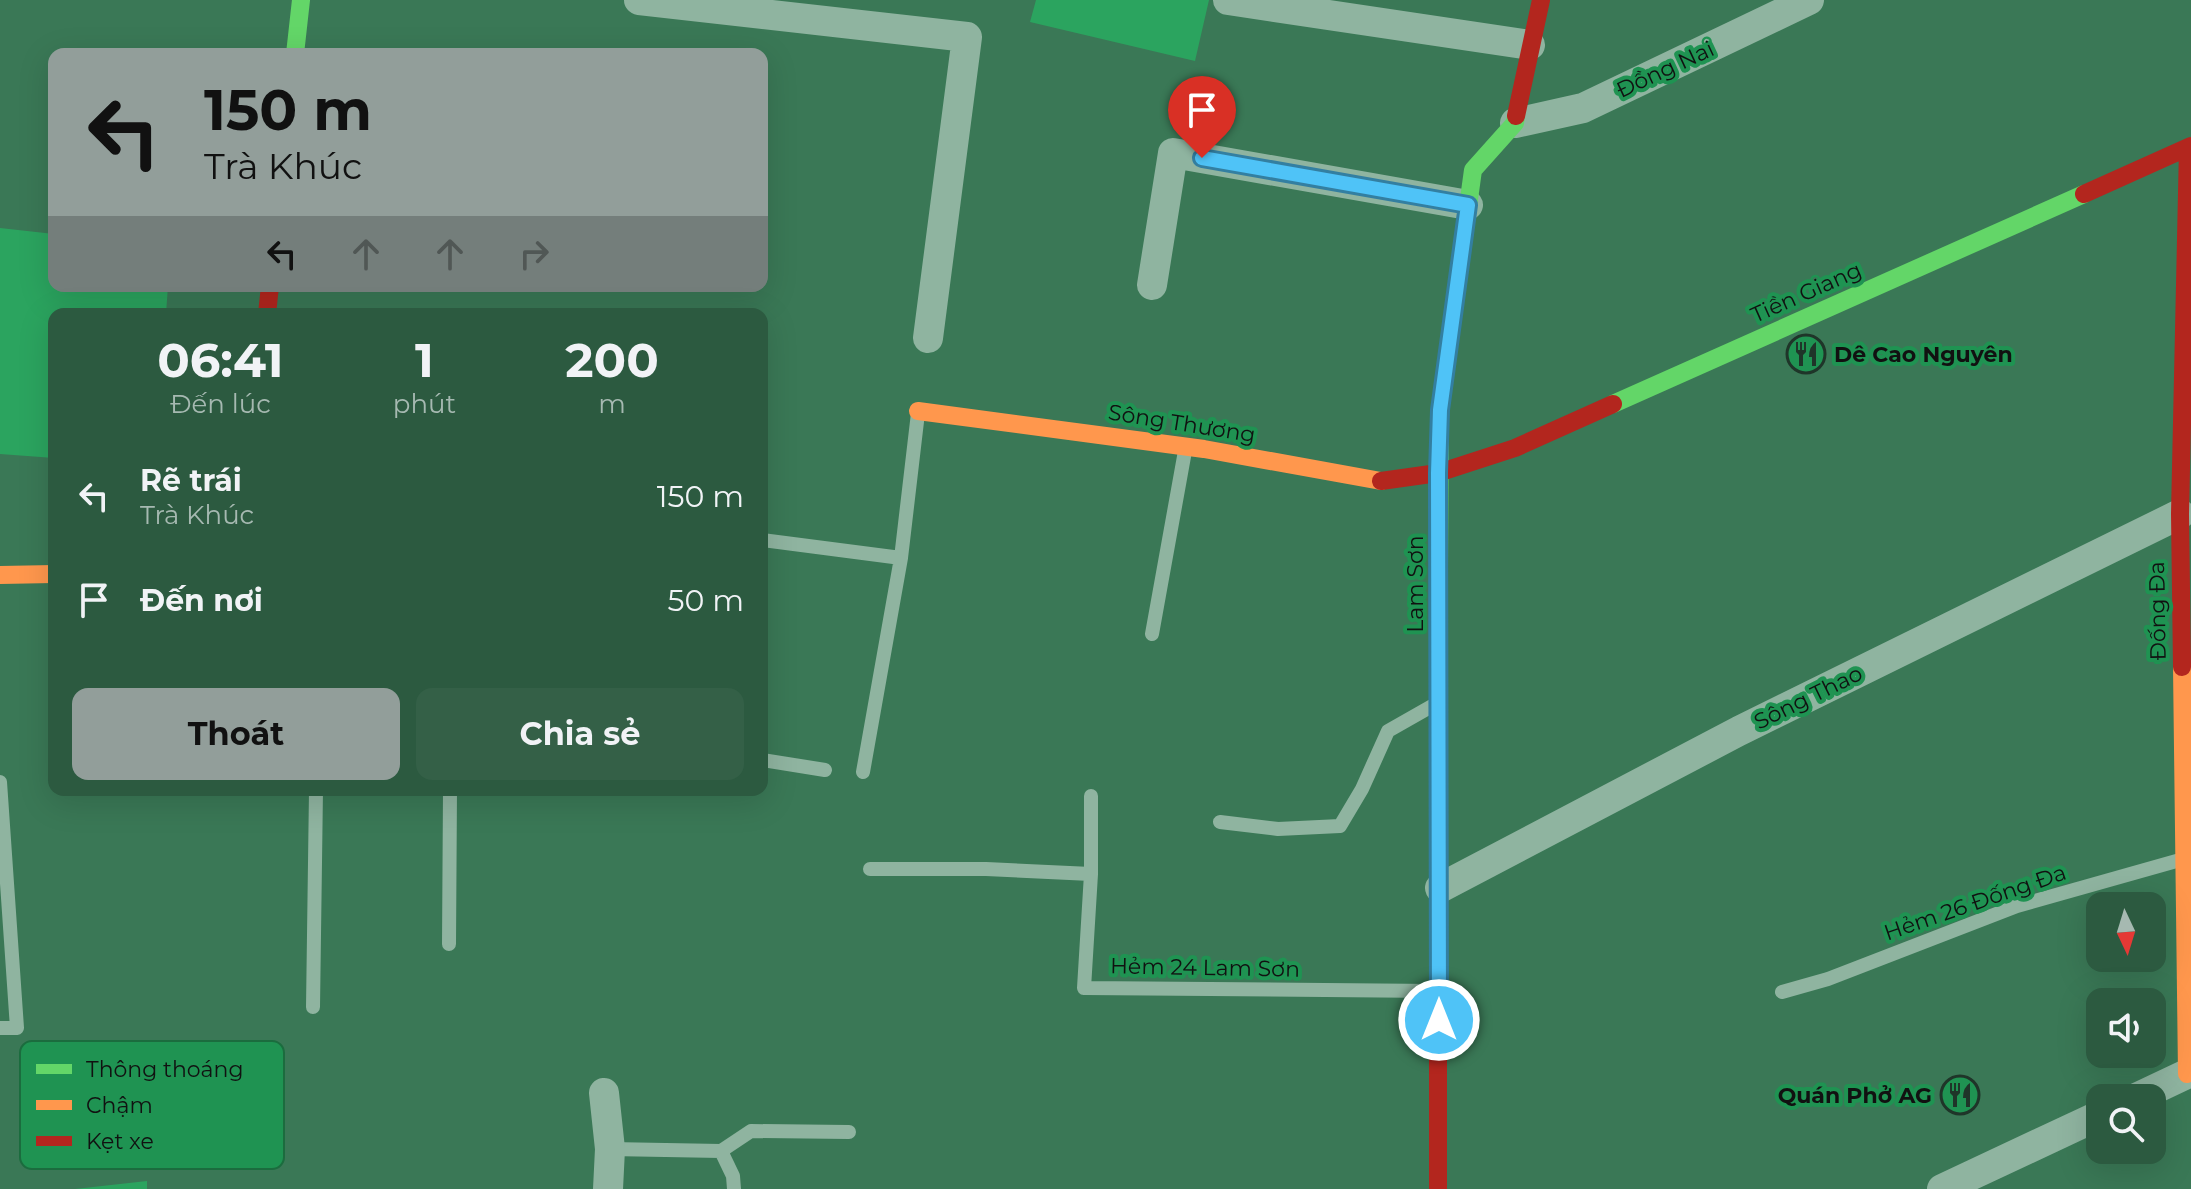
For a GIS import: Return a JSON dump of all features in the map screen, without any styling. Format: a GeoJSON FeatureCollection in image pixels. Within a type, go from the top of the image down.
{"type":"FeatureCollection","features":[{"type":"Feature","properties":{"kind":"street"},"geometry":{"type":"LineString","coordinates":[[296,48],[301,0]]}},
{"type":"Feature","properties":{"kind":"street"},"geometry":{"type":"LineString","coordinates":[[639,0],[967,37],[928,338]]}},
{"type":"Feature","properties":{"kind":"street"},"geometry":{"type":"LineString","coordinates":[[1228,0],[1530,45]]}},
{"type":"Feature","properties":{"kind":"street"},"geometry":{"type":"LineString","coordinates":[[1515,123],[1541,0]]}},
{"type":"Feature","properties":{"kind":"street","name":"Đồng Nai"},"geometry":{"type":"LineString","coordinates":[[1515,123],[1583,108],[1809,0]]}},
{"type":"Feature","properties":{"kind":"street","name":"Lam Sơn"},"geometry":{"type":"LineString","coordinates":[[1438,1189],[1440,410],[1473,170],[1515,123]]}},
{"type":"Feature","properties":{"kind":"street","name":"Tiền Giang"},"geometry":{"type":"LineString","coordinates":[[1438,473],[1515,448],[2189,147]]}},
{"type":"Feature","properties":{"kind":"street","name":"Đống Đa"},"geometry":{"type":"LineString","coordinates":[[2189,147],[2180,514],[2189,1073]]}},
{"type":"Feature","properties":{"kind":"street"},"geometry":{"type":"LineString","coordinates":[[1152,285],[1173,153],[1468,205]]}},
{"type":"Feature","properties":{"kind":"street","name":"Sông Thương"},"geometry":{"type":"LineString","coordinates":[[918,411],[1186,447],[1379,481],[1438,473]]}},
{"type":"Feature","properties":{"kind":"street","name":"Sông Thao"},"geometry":{"type":"LineString","coordinates":[[1440,888],[1739,731],[2180,514]]}},
{"type":"Feature","properties":{"kind":"street"},"geometry":{"type":"LineString","coordinates":[[0,575],[48,574]]}},
{"type":"Feature","properties":{"kind":"street"},"geometry":{"type":"LineString","coordinates":[[2166,1084],[2189,1073]]}},
{"type":"Feature","properties":{"kind":"street"},"geometry":{"type":"LineString","coordinates":[[604,1093],[610,1149],[608,1189]]}},
{"type":"Feature","properties":{"kind":"street"},"geometry":{"type":"LineString","coordinates":[[1942,1189],[2086,1122]]}},
{"type":"Feature","properties":{"kind":"lane"},"geometry":{"type":"LineString","coordinates":[[863,772],[901,558],[918,411]]}},
{"type":"Feature","properties":{"kind":"lane"},"geometry":{"type":"LineString","coordinates":[[1152,634],[1186,447]]}},
{"type":"Feature","properties":{"kind":"lane"},"geometry":{"type":"LineString","coordinates":[[768,541],[901,558]]}},
{"type":"Feature","properties":{"kind":"lane"},"geometry":{"type":"LineString","coordinates":[[1220,822],[1278,829],[1340,826],[1362,789],[1388,731],[1439,702]]}},
{"type":"Feature","properties":{"kind":"lane"},"geometry":{"type":"LineString","coordinates":[[768,761],[825,770]]}},
{"type":"Feature","properties":{"kind":"lane"},"geometry":{"type":"LineString","coordinates":[[0,782],[17,1028],[0,1028]]}},
{"type":"Feature","properties":{"kind":"lane"},"geometry":{"type":"LineString","coordinates":[[313,1007],[316,796]]}},
{"type":"Feature","properties":{"kind":"lane"},"geometry":{"type":"LineString","coordinates":[[449,944],[450,796]]}},
{"type":"Feature","properties":{"kind":"lane","name":"Hẻm 24 Lam Sơn"},"geometry":{"type":"LineString","coordinates":[[1091,796],[1091,874],[1084,988],[1439,991]]}},
{"type":"Feature","properties":{"kind":"lane","name":"Hẻm 26 Đống Đa"},"geometry":{"type":"LineString","coordinates":[[1782,992],[1828,979],[2017,906],[2184,858]]}},
{"type":"Feature","properties":{"kind":"lane"},"geometry":{"type":"LineString","coordinates":[[870,869],[986,869],[1091,874]]}},
{"type":"Feature","properties":{"kind":"lane"},"geometry":{"type":"LineString","coordinates":[[610,1149],[721,1151],[751,1131],[849,1132]]}},
{"type":"Feature","properties":{"kind":"lane"},"geometry":{"type":"LineString","coordinates":[[721,1151],[733,1176],[734,1189]]}},
{"type":"Feature","properties":{"kind":"green space"},"geometry":{"type":"Polygon","coordinates":[[[1036,0],[1209,0],[1195,61],[1030,22],[1036,0]]]}},
{"type":"Feature","properties":{"kind":"green space"},"geometry":{"type":"Polygon","coordinates":[[[0,228],[48,233],[48,292],[168,292],[166,308],[48,308],[48,458],[0,454],[0,228]]]}},
{"type":"Feature","properties":{"kind":"green space"},"geometry":{"type":"Polygon","coordinates":[[[147,1181],[147,1189],[75,1189],[147,1181]]]}},
{"type":"Feature","properties":{"kind":"traffic: fast"},"geometry":{"type":"LineString","coordinates":[[296,48],[301,0]]}},
{"type":"Feature","properties":{"kind":"traffic: fast"},"geometry":{"type":"LineString","coordinates":[[1438,724],[1440,410],[1473,170],[1515,123],[1516,116]]}},
{"type":"Feature","properties":{"kind":"traffic: fast"},"geometry":{"type":"LineString","coordinates":[[1613,404],[2084,194]]}},
{"type":"Feature","properties":{"kind":"traffic: slow"},"geometry":{"type":"LineString","coordinates":[[918,411],[1204,449],[1381,481]]}},
{"type":"Feature","properties":{"kind":"traffic: slow"},"geometry":{"type":"LineString","coordinates":[[0,575],[48,574]]}},
{"type":"Feature","properties":{"kind":"traffic: slow"},"geometry":{"type":"LineString","coordinates":[[2182,667],[2187,1074]]}},
{"type":"Feature","properties":{"kind":"traffic: jam"},"geometry":{"type":"LineString","coordinates":[[1516,116],[1541,0]]}},
{"type":"Feature","properties":{"kind":"traffic: jam"},"geometry":{"type":"LineString","coordinates":[[2084,194],[2191,146]]}},
{"type":"Feature","properties":{"kind":"traffic: jam"},"geometry":{"type":"LineString","coordinates":[[2182,667],[2180,514],[2188,148]]}},
{"type":"Feature","properties":{"kind":"traffic: jam"},"geometry":{"type":"LineString","coordinates":[[268,308],[269,292]]}},
{"type":"Feature","properties":{"kind":"traffic: jam"},"geometry":{"type":"LineString","coordinates":[[1381,481],[1438,473],[1515,448],[1613,404]]}},
{"type":"Feature","properties":{"kind":"traffic: jam"},"geometry":{"type":"LineString","coordinates":[[1438,724],[1438,1189]]}},
{"type":"Feature","properties":{"kind":"place","name":"Dê Cao Nguyên"},"geometry":{"type":"Point","coordinates":[1806,354]}},
{"type":"Feature","properties":{"kind":"place","name":"Quán Phở AG"},"geometry":{"type":"Point","coordinates":[1960,1095]}},
{"type":"Feature","properties":{"kind":"route"},"geometry":{"type":"LineString","coordinates":[[1202,158],[1468,205],[1440,410],[1439,1020]]}}]}
